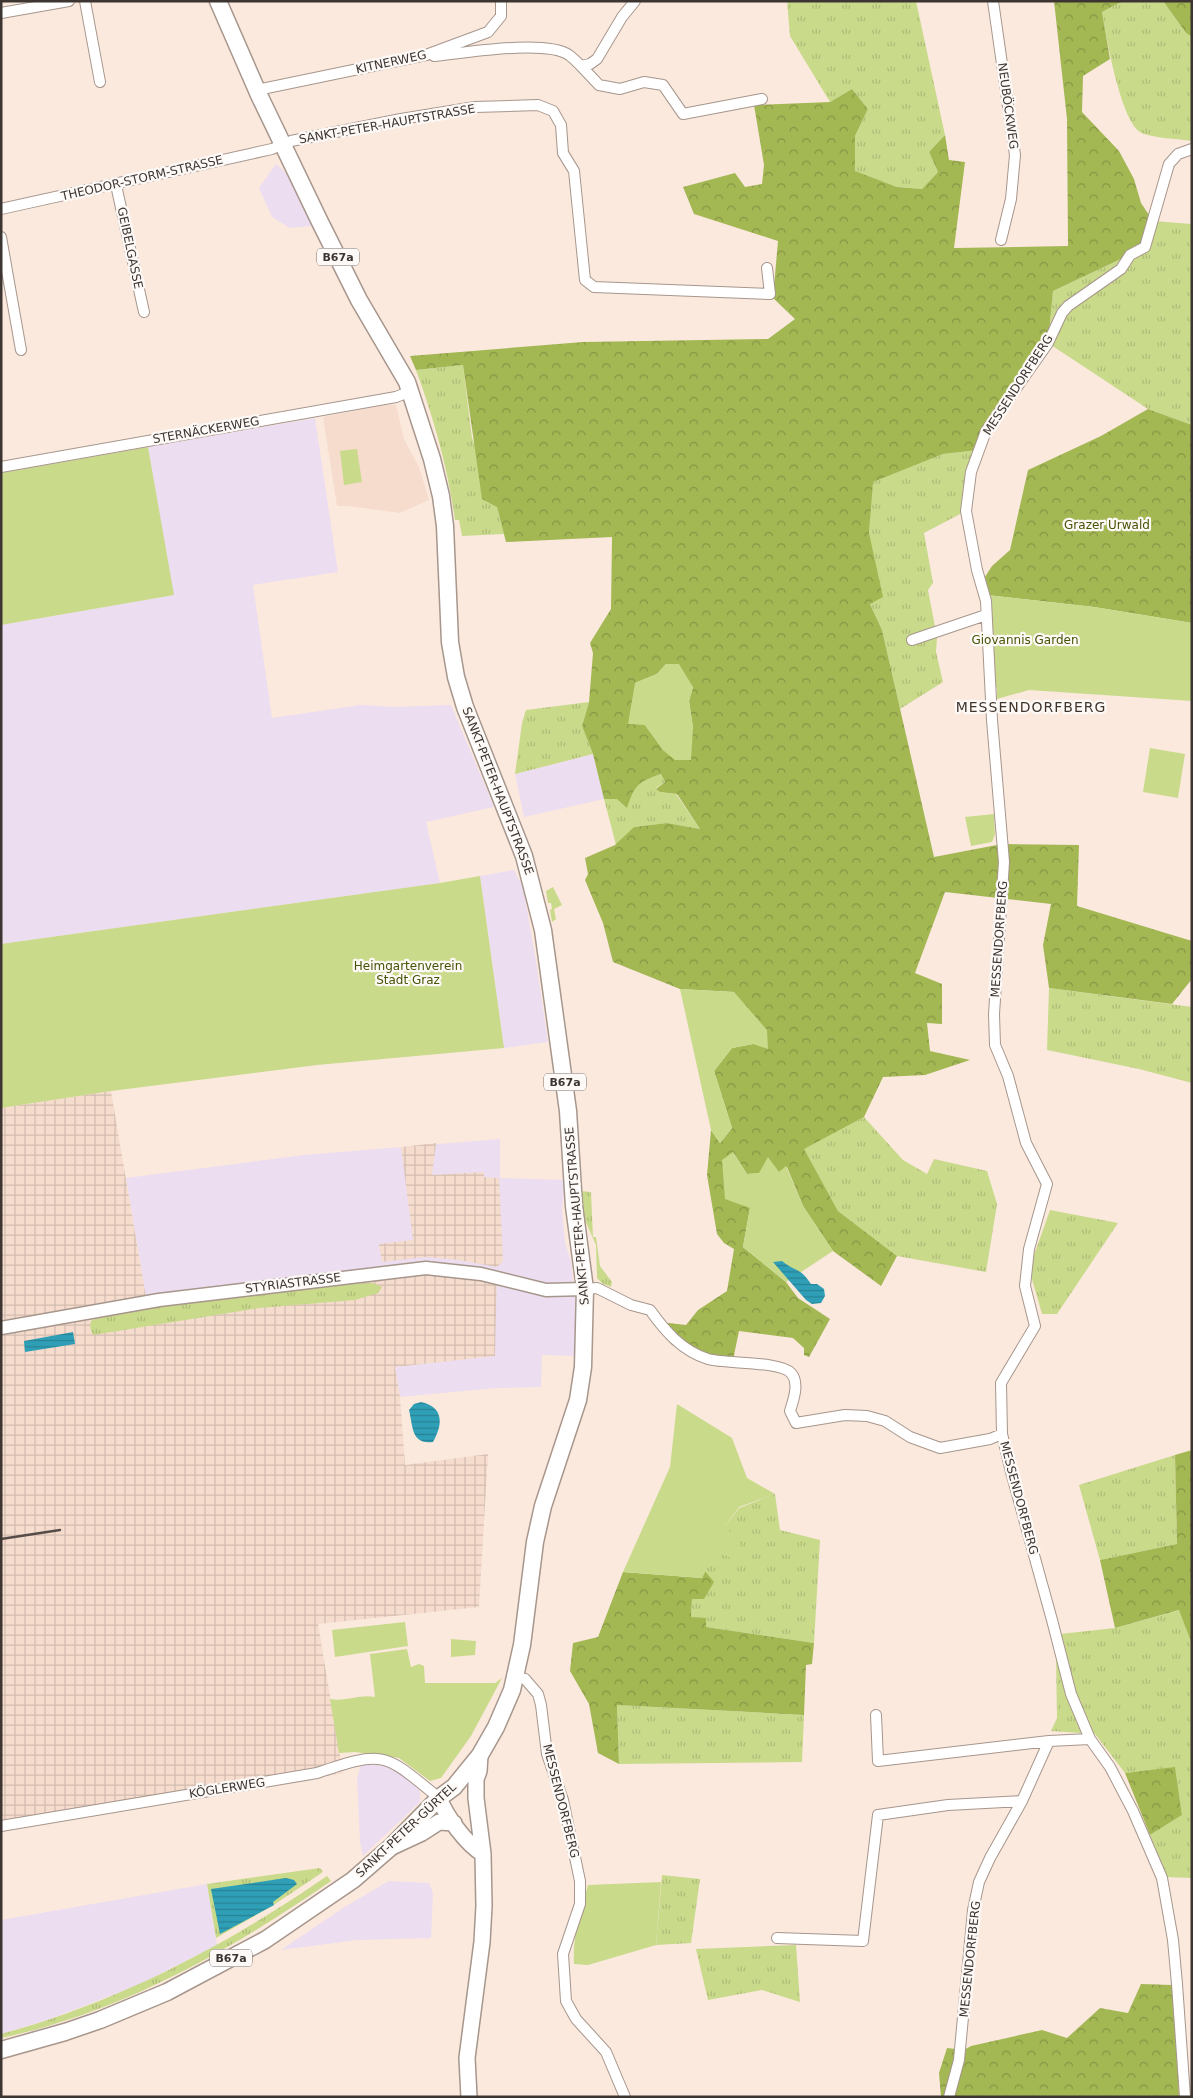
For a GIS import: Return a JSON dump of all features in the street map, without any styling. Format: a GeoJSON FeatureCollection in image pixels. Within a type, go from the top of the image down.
{"type":"FeatureCollection","features":[{"type":"Feature","properties":{"kind":"main road","name":"SANKT-PETER-HAUPTSTRASSE"},"geometry":{"type":"LineString","coordinates":[[218,1],[257,90],[359,300],[411,390],[441,496],[446,537],[450,642],[456,677],[465,708],[502,796],[524,856],[543,930],[568,1111],[574,1206],[586,1290],[584,1367],[578,1400],[543,1506],[537,1533],[522,1645],[515,1677],[496,1727],[480,1755],[479,1771],[476,1779],[484,1906],[482,1938],[467,2058],[469,2097]]}},
{"type":"Feature","properties":{"kind":"main road","name":"SANKT-PETER-GÜRTEL"},"geometry":{"type":"LineString","coordinates":[[1,2050],[100,2020],[166,1992],[265,1940],[352,1880],[391,1847],[439,1798],[454,1787],[480,1755]]}},
{"type":"Feature","properties":{"kind":"main road"},"geometry":{"type":"LineString","coordinates":[[439,1798],[444,1810],[473,1849],[481,1849]]}},
{"type":"Feature","properties":{"kind":"main road"},"geometry":{"type":"LineString","coordinates":[[439,1798],[453,1807],[481,1849]]}},
{"type":"Feature","properties":{"kind":"main road"},"geometry":{"type":"LineString","coordinates":[[391,1847],[422,1833],[439,1822],[454,1823]]}},
{"type":"Feature","properties":{"kind":"street"},"geometry":{"type":"LineString","coordinates":[[1,13],[69,1]]}},
{"type":"Feature","properties":{"kind":"street"},"geometry":{"type":"LineString","coordinates":[[86,1],[100,82]]}},
{"type":"Feature","properties":{"kind":"street","name":"KITNERWEG"},"geometry":{"type":"LineString","coordinates":[[257,90],[420,57],[488,32],[501,16],[501,1]]}},
{"type":"Feature","properties":{"kind":"street"},"geometry":{"type":"LineString","coordinates":[[580,66],[590,64],[598,59],[622,17],[636,1]]}},
{"type":"Feature","properties":{"kind":"street","name":"NEUBÖCKWEG"},"geometry":{"type":"LineString","coordinates":[[993,1],[1015,155],[1011,199],[1002,240]]}},
{"type":"Feature","properties":{"kind":"street"},"geometry":{"type":"LineString","coordinates":[[420,57],[526,47],[549,48],[568,54],[600,85],[620,89],[644,82],[663,85],[683,114],[762,99]]}},
{"type":"Feature","properties":{"kind":"street","name":"SANKT-PETER-HAUPTSTRASSE"},"geometry":{"type":"LineString","coordinates":[[283,145],[291,141],[475,107],[538,105],[553,111],[561,124],[563,153],[574,171],[585,280],[594,287],[770,294],[767,268]]}},
{"type":"Feature","properties":{"kind":"street","name":"THEODOR-STORM-STRASSE"},"geometry":{"type":"LineString","coordinates":[[1,209],[116,185],[283,145]]}},
{"type":"Feature","properties":{"kind":"street","name":"MESSENDORFBERG"},"geometry":{"type":"LineString","coordinates":[[1185,2097],[1174,1958],[1162,1878],[1133,1811],[1110,1767],[1090,1738],[1071,1694],[1002,1434],[1001,1383],[1035,1326],[1025,1286],[1029,1249],[1047,1184],[1026,1143],[1008,1076],[995,1045],[994,1014],[1004,862],[986,601],[977,570],[966,511],[971,472],[986,431],[1048,344],[1062,313],[1068,306],[1121,268],[1130,255],[1145,246],[1169,164],[1178,154],[1192,149]]}},
{"type":"Feature","properties":{"kind":"street","name":"GEIBELGASSE"},"geometry":{"type":"LineString","coordinates":[[116,185],[144,312]]}},
{"type":"Feature","properties":{"kind":"street"},"geometry":{"type":"LineString","coordinates":[[1,237],[21,350]]}},
{"type":"Feature","properties":{"kind":"street","name":"STERNÄCKERWEG"},"geometry":{"type":"LineString","coordinates":[[1,467],[396,397],[411,390]]}},
{"type":"Feature","properties":{"kind":"street"},"geometry":{"type":"LineString","coordinates":[[912,640],[986,615]]}},
{"type":"Feature","properties":{"kind":"street","name":"STYRIASTRASSE"},"geometry":{"type":"LineString","coordinates":[[1,1328],[159,1300],[426,1268],[481,1274],[546,1290],[586,1290]]}},
{"type":"Feature","properties":{"kind":"street"},"geometry":{"type":"LineString","coordinates":[[586,1290],[597,1288],[632,1305],[645,1307],[650,1310],[672,1338],[708,1359],[764,1364],[787,1371],[794,1378],[795,1394],[790,1411],[796,1423],[845,1415],[867,1416],[886,1421],[910,1437],[940,1448],[990,1439],[1002,1434]]}},
{"type":"Feature","properties":{"kind":"street","name":"MESSENDORFBERG"},"geometry":{"type":"LineString","coordinates":[[515,1677],[525,1679],[538,1694],[542,1705],[547,1754],[563,1800],[580,1881],[580,1904],[563,1954],[566,2001],[576,2019],[606,2052],[626,2097]]}},
{"type":"Feature","properties":{"kind":"street"},"geometry":{"type":"LineString","coordinates":[[876,1715],[878,1761],[1090,1738]]}},
{"type":"Feature","properties":{"kind":"street","name":"MESSENDORFBERG"},"geometry":{"type":"LineString","coordinates":[[948,2097],[959,2060],[973,1910],[979,1882],[990,1858],[1022,1801],[1049,1741]]}},
{"type":"Feature","properties":{"kind":"street","name":"KÖGLERWEG"},"geometry":{"type":"LineString","coordinates":[[1,1826],[317,1773],[365,1759],[381,1758],[392,1762],[411,1773],[439,1798]]}},
{"type":"Feature","properties":{"kind":"street"},"geometry":{"type":"LineString","coordinates":[[777,1938],[863,1941],[878,1815],[948,1805],[1022,1801]]}},
{"type":"Feature","properties":{"kind":"shaded area"},"geometry":{"type":"Polygon","coordinates":[[[276,164],[288,176],[313,226],[290,228],[272,217],[259,188],[276,164]]]}},
{"type":"Feature","properties":{"kind":"shaded area"},"geometry":{"type":"Polygon","coordinates":[[[385,405],[396,405],[404,439],[419,467],[429,500],[400,513],[337,506],[323,417],[385,405]]]}},
{"type":"Feature","properties":{"kind":"shaded area"},"geometry":{"type":"Polygon","coordinates":[[[315,418],[338,572],[253,585],[272,718],[361,705],[392,707],[451,705],[494,807],[426,822],[440,883],[1,944],[1,625],[173,595],[148,447],[315,418]]]}},
{"type":"Feature","properties":{"kind":"shaded area"},"geometry":{"type":"Polygon","coordinates":[[[593,754],[604,799],[524,817],[515,774],[593,754]]]}},
{"type":"Feature","properties":{"kind":"shaded area"},"geometry":{"type":"Polygon","coordinates":[[[514,870],[523,887],[548,1042],[504,1048],[480,876],[514,870]]]}},
{"type":"Feature","properties":{"kind":"shaded area"},"geometry":{"type":"Polygon","coordinates":[[[111,1091],[146,1297],[423,1261],[497,1271],[495,1356],[395,1367],[400,1397],[405,1465],[488,1454],[479,1607],[318,1624],[343,1773],[1,1830],[1,1108],[111,1091]]]}},
{"type":"Feature","properties":{"kind":"shaded area"},"geometry":{"type":"Polygon","coordinates":[[[500,1139],[500,1178],[565,1180],[562,1210],[565,1242],[571,1262],[577,1318],[576,1356],[542,1355],[541,1387],[496,1388],[400,1397],[395,1367],[458,1264],[423,1261],[146,1297],[126,1178],[304,1155],[500,1139]]]}},
{"type":"Feature","properties":{"kind":"shaded area"},"geometry":{"type":"Polygon","coordinates":[[[436,1143],[432,1175],[484,1172],[484,1177],[499,1178],[503,1261],[497,1267],[426,1257],[382,1262],[379,1244],[413,1240],[401,1147],[436,1143]]]}},
{"type":"Feature","properties":{"kind":"shaded area"},"geometry":{"type":"Polygon","coordinates":[[[372,1764],[390,1767],[407,1778],[420,1791],[420,1802],[363,1856],[360,1841],[357,1778],[361,1765],[372,1764]]]}},
{"type":"Feature","properties":{"kind":"shaded area"},"geometry":{"type":"Polygon","coordinates":[[[389,1881],[429,1883],[433,1893],[431,1938],[357,1940],[281,1950],[343,1908],[389,1881]]]}},
{"type":"Feature","properties":{"kind":"shaded area"},"geometry":{"type":"Polygon","coordinates":[[[207,1884],[217,1945],[136,1986],[47,2020],[1,2034],[1,1920],[207,1884]]]}},
{"type":"Feature","properties":{"kind":"green space"},"geometry":{"type":"Polygon","coordinates":[[[787,1],[916,1],[945,135],[929,152],[938,172],[922,189],[897,187],[854,171],[855,136],[868,109],[852,89],[830,102],[790,36],[787,1]]]}},
{"type":"Feature","properties":{"kind":"green space"},"geometry":{"type":"Polygon","coordinates":[[[1054,1],[1123,1],[1102,12],[1110,59],[1083,76],[1082,112],[1119,151],[1134,179],[1141,203],[1153,221],[1140,250],[1053,291],[1048,343],[979,450],[943,454],[873,482],[869,533],[883,597],[870,604],[882,630],[934,857],[1002,844],[1079,845],[1077,906],[1192,941],[1192,979],[1172,1004],[1049,988],[1043,945],[1051,904],[945,892],[915,973],[942,984],[942,1024],[927,1023],[930,1051],[970,1060],[925,1075],[883,1077],[864,1117],[804,1149],[838,1211],[897,1256],[881,1286],[833,1251],[803,1206],[787,1167],[779,1172],[747,1174],[733,1152],[750,1208],[743,1247],[786,1282],[798,1298],[830,1319],[809,1357],[804,1355],[804,1348],[793,1338],[739,1331],[733,1360],[719,1367],[672,1345],[651,1321],[686,1325],[698,1310],[727,1291],[734,1249],[724,1243],[717,1234],[707,1175],[711,1130],[720,1143],[732,1128],[714,1071],[732,1048],[753,1044],[734,992],[680,989],[613,962],[603,923],[585,880],[588,874],[585,858],[615,845],[634,827],[667,823],[700,829],[677,794],[660,792],[656,789],[665,782],[661,774],[647,779],[638,785],[632,794],[627,808],[617,799],[604,799],[593,754],[582,726],[589,702],[593,653],[590,643],[611,609],[612,537],[506,542],[497,507],[482,499],[463,365],[416,370],[410,356],[583,342],[768,339],[795,319],[773,298],[778,241],[694,214],[683,187],[735,173],[745,187],[762,184],[764,165],[754,105],[830,102],[852,89],[868,109],[855,136],[855,171],[897,187],[922,189],[938,172],[929,152],[945,135],[949,160],[965,162],[954,248],[1068,246],[1067,119],[1054,1]],[[666,664],[657,674],[635,683],[645,725],[664,751],[693,728],[689,701],[693,687],[666,664]]]}},
{"type":"Feature","properties":{"kind":"green space"},"geometry":{"type":"Polygon","coordinates":[[[1123,1],[1163,1],[1186,33],[1192,37],[1192,141],[1142,133],[1134,126],[1127,114],[1116,78],[1102,12],[1123,1]]]}},
{"type":"Feature","properties":{"kind":"green space"},"geometry":{"type":"Polygon","coordinates":[[[1163,1],[1192,1],[1192,37],[1186,33],[1163,1]]]}},
{"type":"Feature","properties":{"kind":"green space"},"geometry":{"type":"Polygon","coordinates":[[[1153,221],[1192,224],[1192,425],[1148,409],[1048,343],[1053,291],[1140,250],[1153,221]]]}},
{"type":"Feature","properties":{"kind":"green space"},"geometry":{"type":"Polygon","coordinates":[[[463,365],[472,438],[497,507],[504,534],[462,536],[459,520],[455,520],[440,444],[416,370],[463,365]]]}},
{"type":"Feature","properties":{"kind":"green space","name":"Grazer Urwald"},"geometry":{"type":"Polygon","coordinates":[[[1148,409],[1192,425],[1192,623],[1094,607],[987,595],[983,580],[992,566],[1010,550],[1028,470],[1101,436],[1148,409]]]}},
{"type":"Feature","properties":{"kind":"green space"},"geometry":{"type":"Polygon","coordinates":[[[148,447],[174,595],[1,625],[1,473],[148,447]]]}},
{"type":"Feature","properties":{"kind":"green space"},"geometry":{"type":"Polygon","coordinates":[[[357,449],[362,482],[344,485],[340,451],[357,449]]]}},
{"type":"Feature","properties":{"kind":"green space"},"geometry":{"type":"Polygon","coordinates":[[[979,450],[966,511],[924,533],[933,583],[928,590],[937,637],[936,652],[943,682],[900,709],[882,630],[870,604],[869,533],[872,482],[943,454],[979,450]]]}},
{"type":"Feature","properties":{"kind":"green space","name":"Giovannis Garden"},"geometry":{"type":"Polygon","coordinates":[[[987,595],[1094,607],[1192,623],[1192,701],[1029,690],[997,699],[997,688],[989,676],[987,595]]]}},
{"type":"Feature","properties":{"kind":"green space"},"geometry":{"type":"Polygon","coordinates":[[[666,664],[679,664],[693,687],[689,701],[693,728],[691,760],[675,760],[664,751],[645,725],[628,724],[635,683],[657,674],[666,664]]]}},
{"type":"Feature","properties":{"kind":"green space"},"geometry":{"type":"Polygon","coordinates":[[[589,702],[582,726],[593,754],[515,774],[522,723],[526,710],[589,702]]]}},
{"type":"Feature","properties":{"kind":"green space"},"geometry":{"type":"Polygon","coordinates":[[[1150,748],[1185,754],[1178,798],[1143,792],[1150,748]]]}},
{"type":"Feature","properties":{"kind":"green space"},"geometry":{"type":"Polygon","coordinates":[[[661,774],[665,782],[656,788],[660,792],[676,794],[700,829],[667,823],[634,827],[616,845],[604,799],[617,799],[646,779],[661,774]]]}},
{"type":"Feature","properties":{"kind":"green space"},"geometry":{"type":"Polygon","coordinates":[[[994,814],[995,834],[992,842],[971,846],[965,817],[994,814]]]}},
{"type":"Feature","properties":{"kind":"green space","name":"Heimgartenverein Stadt Graz"},"geometry":{"type":"Polygon","coordinates":[[[480,876],[504,1048],[317,1065],[111,1091],[1,1108],[1,944],[480,876]]]}},
{"type":"Feature","properties":{"kind":"green space"},"geometry":{"type":"Polygon","coordinates":[[[553,887],[562,905],[554,909],[556,919],[552,922],[551,903],[548,903],[546,891],[553,887]]]}},
{"type":"Feature","properties":{"kind":"green space"},"geometry":{"type":"Polygon","coordinates":[[[1049,988],[1192,1007],[1192,1083],[1139,1069],[1047,1050],[1049,988]]]}},
{"type":"Feature","properties":{"kind":"green space"},"geometry":{"type":"Polygon","coordinates":[[[680,989],[734,992],[767,1030],[768,1049],[753,1044],[732,1048],[714,1071],[732,1128],[720,1143],[711,1130],[680,989]]]}},
{"type":"Feature","properties":{"kind":"green space"},"geometry":{"type":"Polygon","coordinates":[[[864,1117],[903,1160],[927,1174],[934,1159],[987,1171],[997,1204],[986,1272],[897,1256],[838,1211],[803,1149],[864,1117]]]}},
{"type":"Feature","properties":{"kind":"green space"},"geometry":{"type":"Polygon","coordinates":[[[733,1152],[747,1174],[759,1173],[768,1157],[779,1172],[786,1166],[803,1206],[833,1251],[786,1282],[743,1247],[750,1208],[725,1199],[722,1160],[733,1152]]]}},
{"type":"Feature","properties":{"kind":"green space"},"geometry":{"type":"Polygon","coordinates":[[[580,1191],[591,1192],[593,1237],[596,1237],[600,1266],[612,1282],[611,1287],[603,1284],[597,1278],[596,1245],[584,1218],[580,1191]]]}},
{"type":"Feature","properties":{"kind":"green space"},"geometry":{"type":"Polygon","coordinates":[[[1050,1210],[1118,1223],[1057,1314],[1042,1314],[1029,1269],[1050,1210]]]}},
{"type":"Feature","properties":{"kind":"green space"},"geometry":{"type":"Polygon","coordinates":[[[373,1283],[382,1287],[378,1293],[355,1300],[259,1308],[93,1335],[90,1327],[92,1320],[119,1313],[192,1301],[335,1284],[373,1283]]]}},
{"type":"Feature","properties":{"kind":"green space"},"geometry":{"type":"Polygon","coordinates":[[[677,1404],[732,1438],[747,1478],[775,1494],[739,1507],[725,1526],[741,1544],[732,1559],[717,1550],[702,1578],[623,1572],[670,1467],[677,1404]]]}},
{"type":"Feature","properties":{"kind":"green space"},"geometry":{"type":"Polygon","coordinates":[[[1192,1450],[1192,1644],[1179,1610],[1115,1628],[1100,1560],[1177,1544],[1175,1455],[1192,1450]]]}},
{"type":"Feature","properties":{"kind":"green space"},"geometry":{"type":"Polygon","coordinates":[[[1175,1455],[1177,1544],[1100,1560],[1079,1485],[1175,1455]]]}},
{"type":"Feature","properties":{"kind":"green space"},"geometry":{"type":"Polygon","coordinates":[[[775,1494],[780,1530],[820,1540],[814,1643],[706,1627],[691,1617],[692,1599],[713,1582],[705,1571],[717,1550],[725,1526],[739,1508],[775,1494]]]}},
{"type":"Feature","properties":{"kind":"green space"},"geometry":{"type":"Polygon","coordinates":[[[705,1571],[714,1582],[704,1599],[692,1599],[691,1617],[706,1618],[706,1627],[814,1643],[812,1664],[806,1665],[804,1715],[617,1705],[619,1764],[598,1753],[589,1704],[570,1671],[573,1643],[598,1637],[623,1572],[702,1578],[705,1571]]]}},
{"type":"Feature","properties":{"kind":"green space"},"geometry":{"type":"Polygon","coordinates":[[[1180,1610],[1192,1644],[1192,1878],[1165,1877],[1150,1835],[1182,1815],[1175,1768],[1125,1773],[1095,1734],[1051,1731],[1057,1718],[1056,1653],[1051,1635],[1115,1628],[1180,1610]]]}},
{"type":"Feature","properties":{"kind":"green space"},"geometry":{"type":"Polygon","coordinates":[[[405,1622],[408,1646],[335,1657],[332,1630],[405,1622]]]}},
{"type":"Feature","properties":{"kind":"green space"},"geometry":{"type":"Polygon","coordinates":[[[451,1639],[476,1641],[475,1655],[451,1657],[451,1639]]]}},
{"type":"Feature","properties":{"kind":"green space"},"geometry":{"type":"Polygon","coordinates":[[[407,1649],[411,1667],[419,1664],[424,1666],[425,1683],[495,1683],[502,1678],[471,1736],[441,1778],[430,1781],[399,1758],[355,1752],[339,1753],[330,1699],[342,1700],[364,1696],[375,1697],[370,1654],[407,1649]]]}},
{"type":"Feature","properties":{"kind":"green space"},"geometry":{"type":"Polygon","coordinates":[[[617,1705],[804,1715],[802,1762],[619,1764],[617,1705]]]}},
{"type":"Feature","properties":{"kind":"green space"},"geometry":{"type":"Polygon","coordinates":[[[1175,1767],[1182,1815],[1150,1835],[1125,1773],[1175,1767]]]}},
{"type":"Feature","properties":{"kind":"green space"},"geometry":{"type":"Polygon","coordinates":[[[320,1868],[323,1872],[272,1906],[216,1938],[207,1884],[320,1868]]]}},
{"type":"Feature","properties":{"kind":"green space"},"geometry":{"type":"Polygon","coordinates":[[[662,1875],[700,1879],[691,1943],[656,1945],[662,1875]]]}},
{"type":"Feature","properties":{"kind":"green space"},"geometry":{"type":"Polygon","coordinates":[[[327,1876],[331,1881],[293,1906],[215,1954],[174,1976],[90,2012],[46,2027],[1,2038],[1,2034],[88,2006],[171,1969],[250,1925],[327,1876]]]}},
{"type":"Feature","properties":{"kind":"green space"},"geometry":{"type":"Polygon","coordinates":[[[661,1882],[656,1945],[588,1965],[574,1964],[576,1934],[588,1885],[661,1882]]]}},
{"type":"Feature","properties":{"kind":"green space"},"geometry":{"type":"Polygon","coordinates":[[[796,1945],[800,2002],[762,1990],[708,2000],[696,1949],[796,1945]]]}},
{"type":"Feature","properties":{"kind":"green space"},"geometry":{"type":"Polygon","coordinates":[[[1141,1984],[1172,1985],[1179,2097],[941,2097],[939,2073],[947,2048],[964,2050],[971,2046],[1042,2030],[1067,2038],[1100,2008],[1128,2013],[1141,1984]]]}},
{"type":"Feature","properties":{"kind":"water"},"geometry":{"type":"Polygon","coordinates":[[[782,1261],[800,1272],[811,1284],[817,1284],[824,1289],[825,1296],[821,1303],[812,1304],[806,1300],[773,1262],[782,1261]]]}},
{"type":"Feature","properties":{"kind":"water"},"geometry":{"type":"Polygon","coordinates":[[[73,1332],[75,1344],[25,1352],[24,1341],[73,1332]]]}},
{"type":"Feature","properties":{"kind":"water"},"geometry":{"type":"Polygon","coordinates":[[[421,1402],[429,1404],[438,1412],[439,1429],[433,1442],[421,1441],[414,1433],[409,1410],[414,1404],[421,1402]]]}},
{"type":"Feature","properties":{"kind":"water"},"geometry":{"type":"Polygon","coordinates":[[[286,1878],[294,1880],[297,1884],[273,1902],[274,1905],[220,1934],[211,1889],[286,1878]]]}},
{"type":"Feature","properties":{"kind":"railway"},"geometry":{"type":"LineString","coordinates":[[1,1539],[60,1530]]}},
{"type":"Feature","properties":{"kind":"district","name":"MESSENDORFBERG"},"geometry":{"type":"Point","coordinates":[1031,707]}}]}
